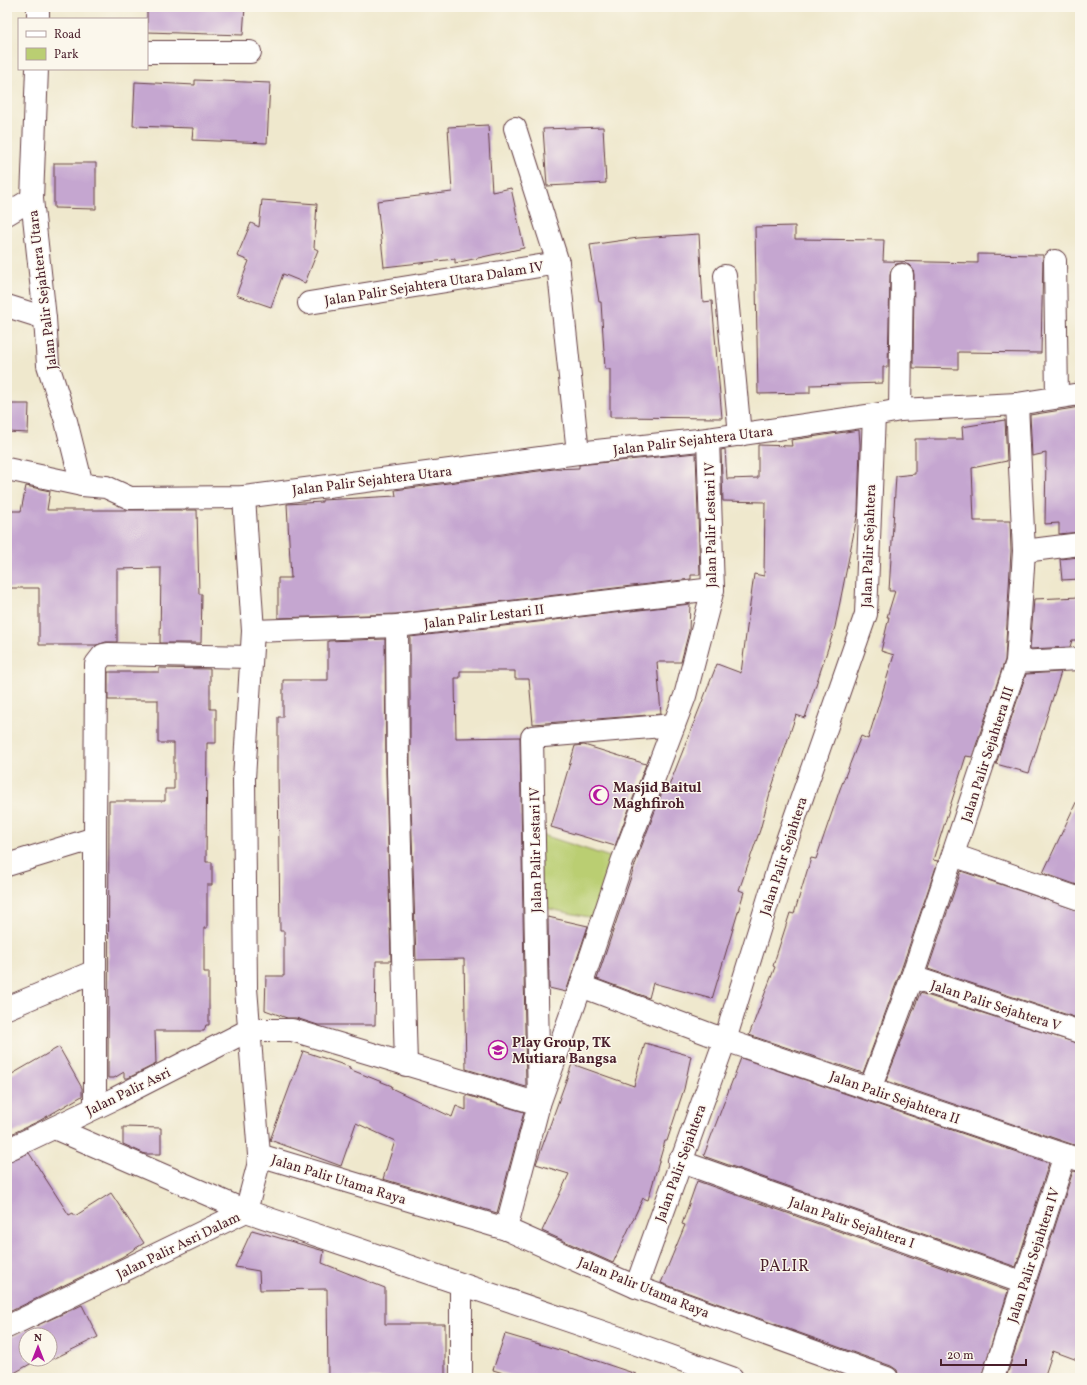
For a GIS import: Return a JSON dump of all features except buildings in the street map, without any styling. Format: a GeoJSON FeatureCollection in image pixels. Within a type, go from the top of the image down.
{"type":"FeatureCollection","features":[{"type":"Feature","properties":{"kind":"street"},"geometry":{"type":"LineString","coordinates":[[38,7],[38,18]]}},
{"type":"Feature","properties":{"kind":"street"},"geometry":{"type":"LineString","coordinates":[[148,52],[250,52]]}},
{"type":"Feature","properties":{"kind":"street","name":"Jalan Palir Sejahtera Utara"},"geometry":{"type":"LineString","coordinates":[[37,70],[32,199],[45,318],[48,365],[66,421],[82,485],[106,487],[130,498],[244,497],[578,453],[708,439],[900,410],[1017,404],[1080,394]]}},
{"type":"Feature","properties":{"kind":"street","name":"Jalan Palir Sejahtera Utara Dalam IV"},"geometry":{"type":"LineString","coordinates":[[516,128],[558,263],[578,453]]}},
{"type":"Feature","properties":{"kind":"street"},"geometry":{"type":"LineString","coordinates":[[7,214],[32,199]]}},
{"type":"Feature","properties":{"kind":"street"},"geometry":{"type":"LineString","coordinates":[[1055,261],[1057,397]]}},
{"type":"Feature","properties":{"kind":"street","name":"Jalan Palir Sejahtera Utara Dalam IV"},"geometry":{"type":"LineString","coordinates":[[309,303],[558,263]]}},
{"type":"Feature","properties":{"kind":"street"},"geometry":{"type":"LineString","coordinates":[[900,410],[902,275]]}},
{"type":"Feature","properties":{"kind":"street"},"geometry":{"type":"LineString","coordinates":[[724,276],[740,434]]}},
{"type":"Feature","properties":{"kind":"street"},"geometry":{"type":"LineString","coordinates":[[7,306],[45,318]]}},
{"type":"Feature","properties":{"kind":"street","name":"Jalan Palir Sejahtera III"},"geometry":{"type":"LineString","coordinates":[[870,1089],[912,977],[1017,662],[1024,551],[1017,404]]}},
{"type":"Feature","properties":{"kind":"street","name":"Jalan Palir Sejahtera"},"geometry":{"type":"LineString","coordinates":[[636,1287],[679,1162],[724,1040],[784,849],[866,614],[874,415]]}},
{"type":"Feature","properties":{"kind":"street","name":"Jalan Palir Lestari IV"},"geometry":{"type":"LineString","coordinates":[[506,1229],[539,1104],[581,986],[622,862],[685,696],[713,589],[708,439]]}},
{"type":"Feature","properties":{"kind":"street"},"geometry":{"type":"LineString","coordinates":[[7,469],[82,485]]}},
{"type":"Feature","properties":{"kind":"street"},"geometry":{"type":"LineString","coordinates":[[244,497],[253,631],[244,779],[246,988],[259,1155]]}},
{"type":"Feature","properties":{"kind":"street"},"geometry":{"type":"LineString","coordinates":[[1024,551],[1080,544]]}},
{"type":"Feature","properties":{"kind":"street","name":"Jalan Palir Lestari II"},"geometry":{"type":"LineString","coordinates":[[253,631],[397,626],[713,589]]}},
{"type":"Feature","properties":{"kind":"street"},"geometry":{"type":"LineString","coordinates":[[397,626],[398,773],[406,1065]]}},
{"type":"Feature","properties":{"kind":"street"},"geometry":{"type":"LineString","coordinates":[[96,1107],[94,838],[98,661],[103,655],[108,654],[252,657]]}},
{"type":"Feature","properties":{"kind":"street"},"geometry":{"type":"LineString","coordinates":[[1017,662],[1080,659]]}},
{"type":"Feature","properties":{"kind":"street","name":"Jalan Palir Lestari IV"},"geometry":{"type":"LineString","coordinates":[[539,1104],[532,737],[674,725]]}},
{"type":"Feature","properties":{"kind":"street"},"geometry":{"type":"LineString","coordinates":[[7,865],[94,838]]}},
{"type":"Feature","properties":{"kind":"street"},"geometry":{"type":"LineString","coordinates":[[953,855],[1080,899]]}},
{"type":"Feature","properties":{"kind":"street"},"geometry":{"type":"LineString","coordinates":[[7,1008],[94,971]]}},
{"type":"Feature","properties":{"kind":"street","name":"Jalan Palir Sejahtera V"},"geometry":{"type":"LineString","coordinates":[[912,977],[1080,1032]]}},
{"type":"Feature","properties":{"kind":"street","name":"Jalan Palir Sejahtera II"},"geometry":{"type":"LineString","coordinates":[[581,986],[724,1040],[1072,1158]]}},
{"type":"Feature","properties":{"kind":"street"},"geometry":{"type":"LineString","coordinates":[[249,1030],[292,1030],[539,1104]]}},
{"type":"Feature","properties":{"kind":"street","name":"Jalan Palir Asri"},"geometry":{"type":"LineString","coordinates":[[7,1150],[249,1030]]}},
{"type":"Feature","properties":{"kind":"street","name":"Jalan Palir Asri Dalam"},"geometry":{"type":"LineString","coordinates":[[54,1128],[246,1211]]}},
{"type":"Feature","properties":{"kind":"street","name":"Jalan Palir Utama Raya"},"geometry":{"type":"LineString","coordinates":[[246,1211],[258,1166],[259,1155],[506,1229],[636,1287],[887,1378]]}},
{"type":"Feature","properties":{"kind":"street","name":"Jalan Palir Sejahtera IV"},"geometry":{"type":"LineString","coordinates":[[993,1378],[1024,1283],[1072,1158]]}},
{"type":"Feature","properties":{"kind":"street","name":"Jalan Palir Sejahtera I"},"geometry":{"type":"LineString","coordinates":[[679,1162],[1024,1283]]}},
{"type":"Feature","properties":{"kind":"street"},"geometry":{"type":"LineString","coordinates":[[246,1211],[460,1285],[617,1337],[732,1378]]}},
{"type":"Feature","properties":{"kind":"street","name":"Jalan Palir Asri Dalam"},"geometry":{"type":"LineString","coordinates":[[7,1327],[246,1211]]}},
{"type":"Feature","properties":{"kind":"street"},"geometry":{"type":"LineString","coordinates":[[460,1285],[460,1378]]}},
{"type":"Feature","properties":{"kind":"green space"},"geometry":{"type":"Polygon","coordinates":[[[540,834],[619,860],[598,919],[540,907],[540,834]]]}},
{"type":"Feature","properties":{"kind":"place","name":"Masjid Baitul Maghfiroh"},"geometry":{"type":"Point","coordinates":[599,795]}},
{"type":"Feature","properties":{"kind":"place","name":"Play Group, TK Mutiara Bangsa"},"geometry":{"type":"Point","coordinates":[498,1050]}},
{"type":"Feature","properties":{"kind":"district","name":"PALIR"},"geometry":{"type":"Point","coordinates":[785,1265]}}]}
